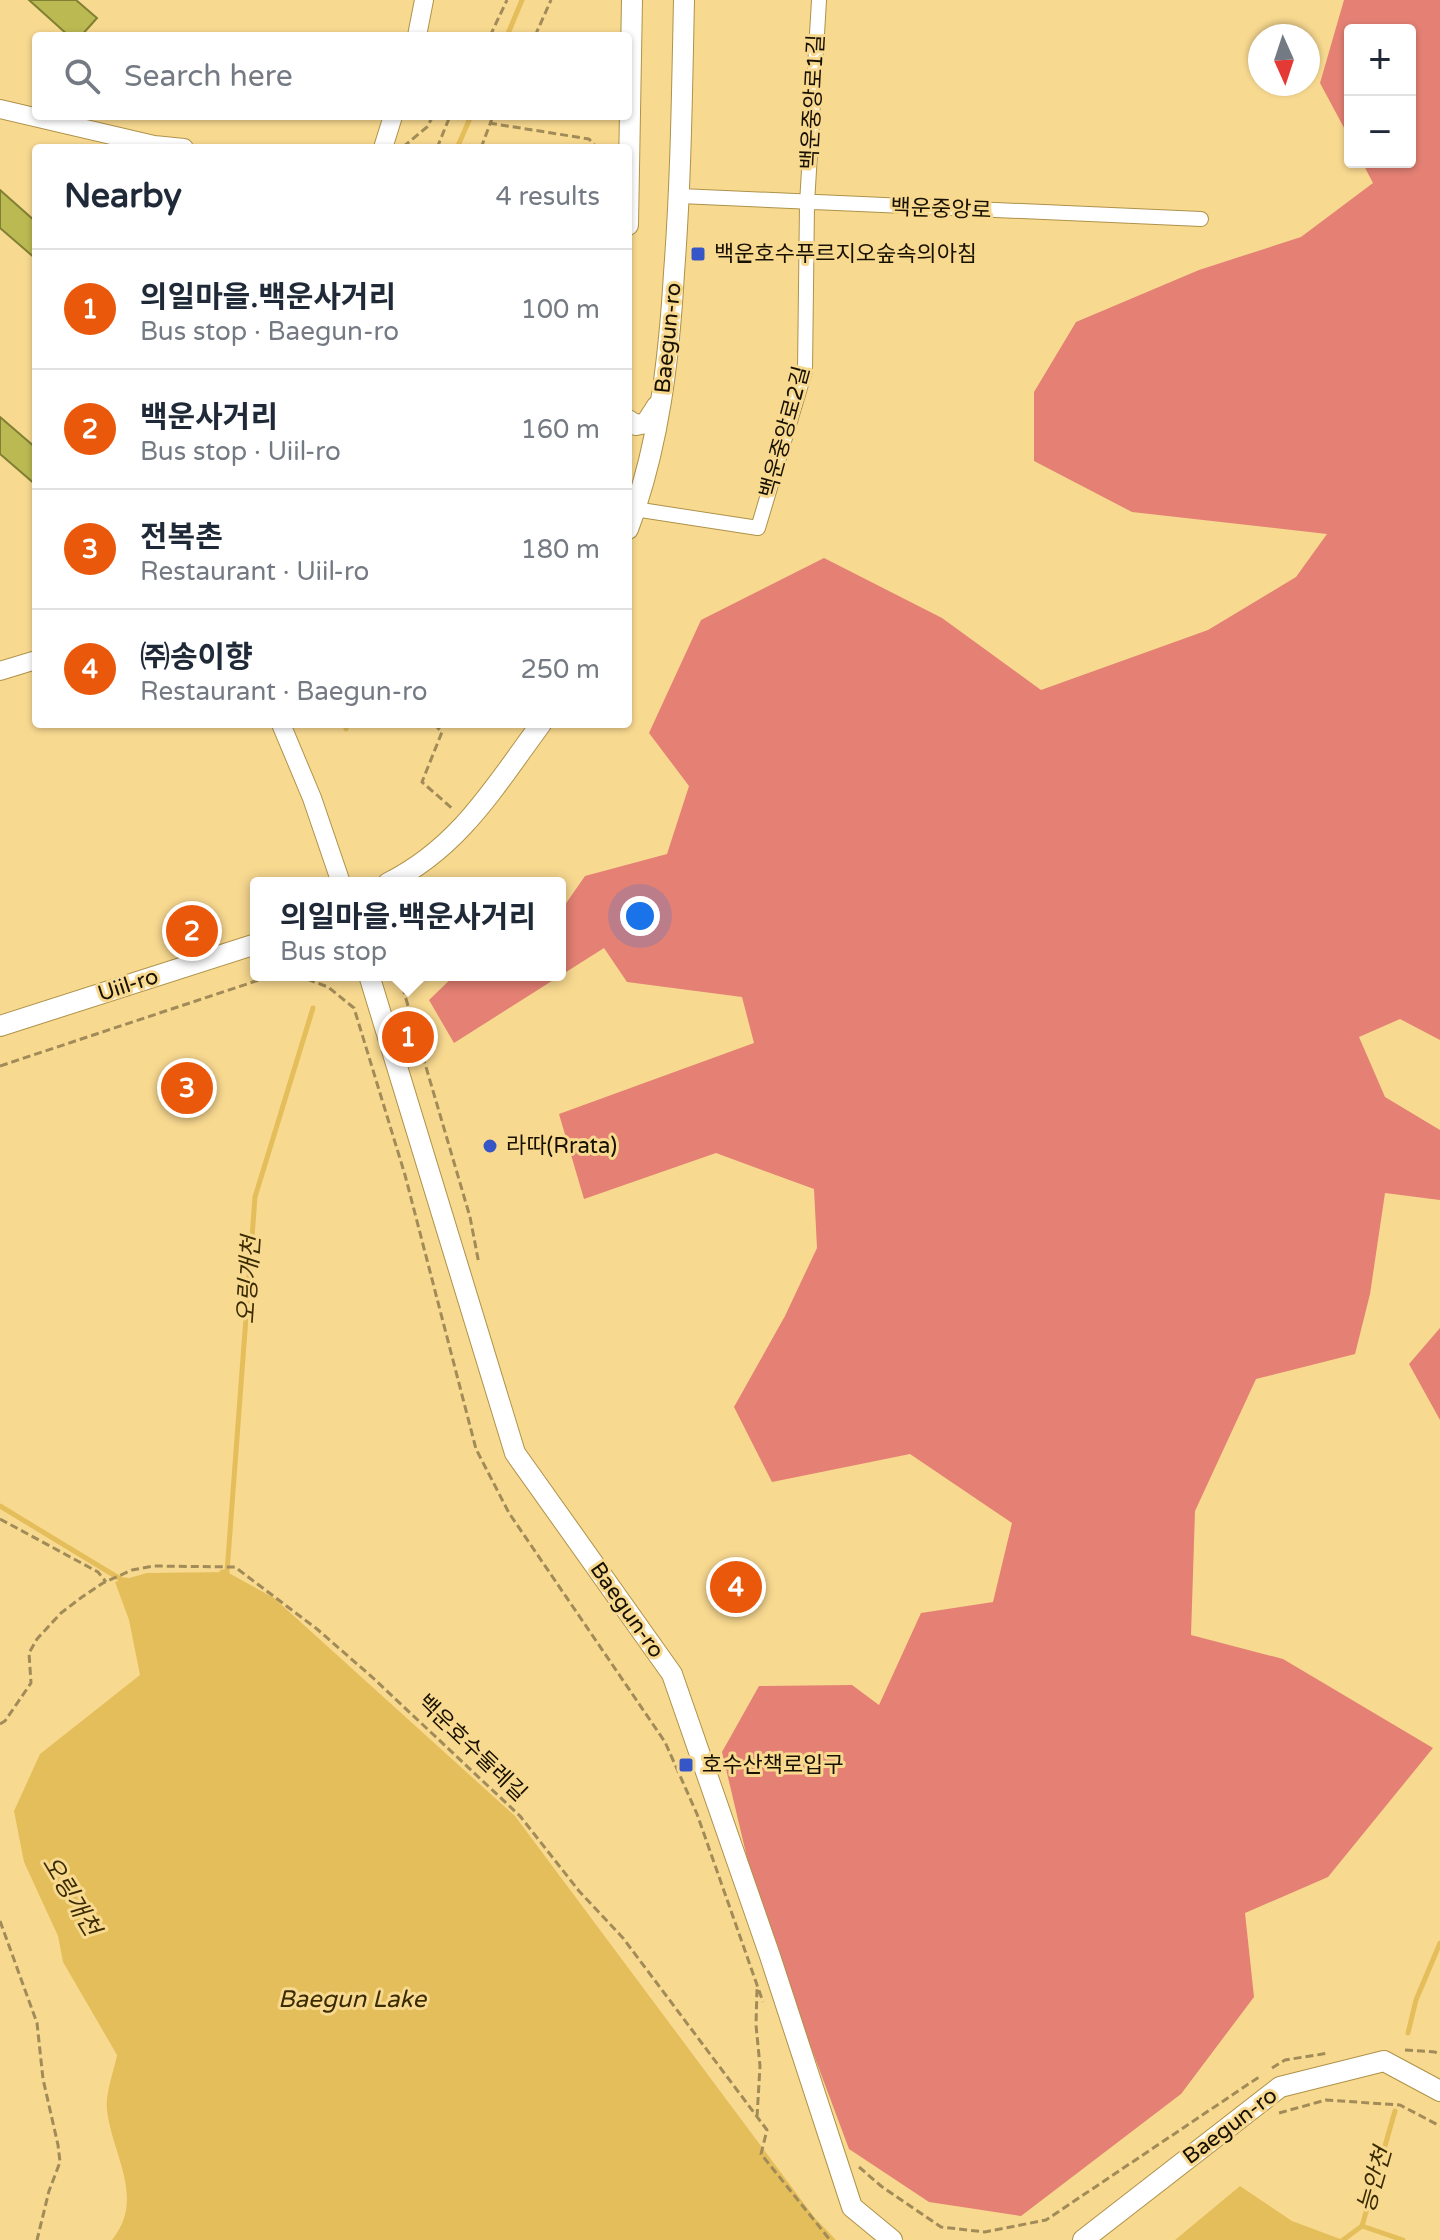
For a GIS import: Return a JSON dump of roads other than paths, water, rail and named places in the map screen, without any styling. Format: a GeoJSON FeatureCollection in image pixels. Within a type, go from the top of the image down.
{"type":"FeatureCollection","features":[{"type":"Feature","properties":{"kind":"main road"},"geometry":{"type":"LineString","coordinates":[[631,32],[632,0]]}},
{"type":"Feature","properties":{"kind":"main road","name":"Baegun-ro"},"geometry":{"type":"LineString","coordinates":[[632,508],[662,398],[669,352],[680,196],[684,0]]}},
{"type":"Feature","properties":{"kind":"main road"},"geometry":{"type":"LineString","coordinates":[[630,120],[630,144]]}},
{"type":"Feature","properties":{"kind":"main road"},"geometry":{"type":"LineString","coordinates":[[632,422],[646,423],[662,398]]}},
{"type":"Feature","properties":{"kind":"main road"},"geometry":{"type":"LineString","coordinates":[[400,877],[469,823],[533,730]]}},
{"type":"Feature","properties":{"kind":"main road","name":"Uiil-ro"},"geometry":{"type":"LineString","coordinates":[[0,1026],[250,946]]}},
{"type":"Feature","properties":{"kind":"main road","name":"Baegun-ro"},"geometry":{"type":"LineString","coordinates":[[371,981],[515,1453],[672,1674],[770,1956],[852,2207],[892,2240]]}},
{"type":"Feature","properties":{"kind":"main road","name":"Baegun-ro"},"geometry":{"type":"LineString","coordinates":[[1083,2240],[1280,2087],[1384,2061],[1440,2091]]}},
{"type":"Feature","properties":{"kind":"street"},"geometry":{"type":"LineString","coordinates":[[418,32],[424,0]]}},
{"type":"Feature","properties":{"kind":"street","name":"백운중앙로1길"},"geometry":{"type":"LineString","coordinates":[[807,204],[819,0]]}},
{"type":"Feature","properties":{"kind":"street"},"geometry":{"type":"LineString","coordinates":[[0,109],[32,116]]}},
{"type":"Feature","properties":{"kind":"street"},"geometry":{"type":"LineString","coordinates":[[47,120],[150,144]]}},
{"type":"Feature","properties":{"kind":"street"},"geometry":{"type":"LineString","coordinates":[[384,144],[392,120]]}},
{"type":"Feature","properties":{"kind":"street","name":"백운중앙로"},"geometry":{"type":"LineString","coordinates":[[680,196],[1201,219]]}},
{"type":"Feature","properties":{"kind":"street","name":"백운중앙로2길"},"geometry":{"type":"LineString","coordinates":[[632,515],[758,528],[805,371],[807,204]]}},
{"type":"Feature","properties":{"kind":"street"},"geometry":{"type":"LineString","coordinates":[[0,671],[32,661]]}},
{"type":"Feature","properties":{"kind":"street"},"geometry":{"type":"LineString","coordinates":[[283,728],[312,798],[339,877]]}},
{"type":"Feature","properties":{"kind":"water","name":"Baegun Lake"},"geometry":{"type":"Polygon","coordinates":[[[227,1572],[274,1598],[515,1816],[814,2217],[836,2240],[112,2240],[122,2224],[127,2192],[107,2110],[108,2090],[117,2055],[63,1962],[58,1936],[24,1862],[14,1811],[40,1754],[140,1675],[129,1620],[115,1582],[147,1573],[227,1572]]]}},
{"type":"Feature","properties":{"kind":"water"},"geometry":{"type":"Polygon","coordinates":[[[1240,2186],[1292,2221],[1343,2240],[1175,2240],[1240,2186]]]}},
{"type":"Feature","properties":{"kind":"waterway","name":"오링개천"},"geometry":{"type":"LineString","coordinates":[[509,32],[522,0]]}},
{"type":"Feature","properties":{"kind":"waterway","name":"오링개천"},"geometry":{"type":"LineString","coordinates":[[459,144],[469,120]]}},
{"type":"Feature","properties":{"kind":"waterway","name":"오링개천"},"geometry":{"type":"LineString","coordinates":[[222,1572],[227,1572],[255,1197],[313,1008]]}},
{"type":"Feature","properties":{"kind":"waterway"},"geometry":{"type":"LineString","coordinates":[[0,1506],[126,1580]]}},
{"type":"Feature","properties":{"kind":"waterway","name":"능안천"},"geometry":{"type":"LineString","coordinates":[[1408,2033],[1416,2000],[1440,1943]]}},
{"type":"Feature","properties":{"kind":"waterway","name":"능안천"},"geometry":{"type":"LineString","coordinates":[[1343,2240],[1362,2226],[1395,2111]]}},
{"type":"Feature","properties":{"kind":"waterway"},"geometry":{"type":"LineString","coordinates":[[1362,2226],[1403,2240]]}},
{"type":"Feature","properties":{"kind":"place","name":"백운호수푸르지오숲속의아침"},"geometry":{"type":"Point","coordinates":[698,254]}},
{"type":"Feature","properties":{"kind":"place","name":"백운사거리"},"geometry":{"type":"Point","coordinates":[192,931]}},
{"type":"Feature","properties":{"kind":"place","name":"의일마을.백운사거리"},"geometry":{"type":"Point","coordinates":[408,1037]}},
{"type":"Feature","properties":{"kind":"place","name":"전복촌"},"geometry":{"type":"Point","coordinates":[187,1088]}},
{"type":"Feature","properties":{"kind":"place","name":"라따(Rrata)"},"geometry":{"type":"Point","coordinates":[490,1146]}},
{"type":"Feature","properties":{"kind":"place","name":"㈜송이향"},"geometry":{"type":"Point","coordinates":[736,1587]}},
{"type":"Feature","properties":{"kind":"place","name":"호수산책로입구"},"geometry":{"type":"Point","coordinates":[686,1765]}}]}
